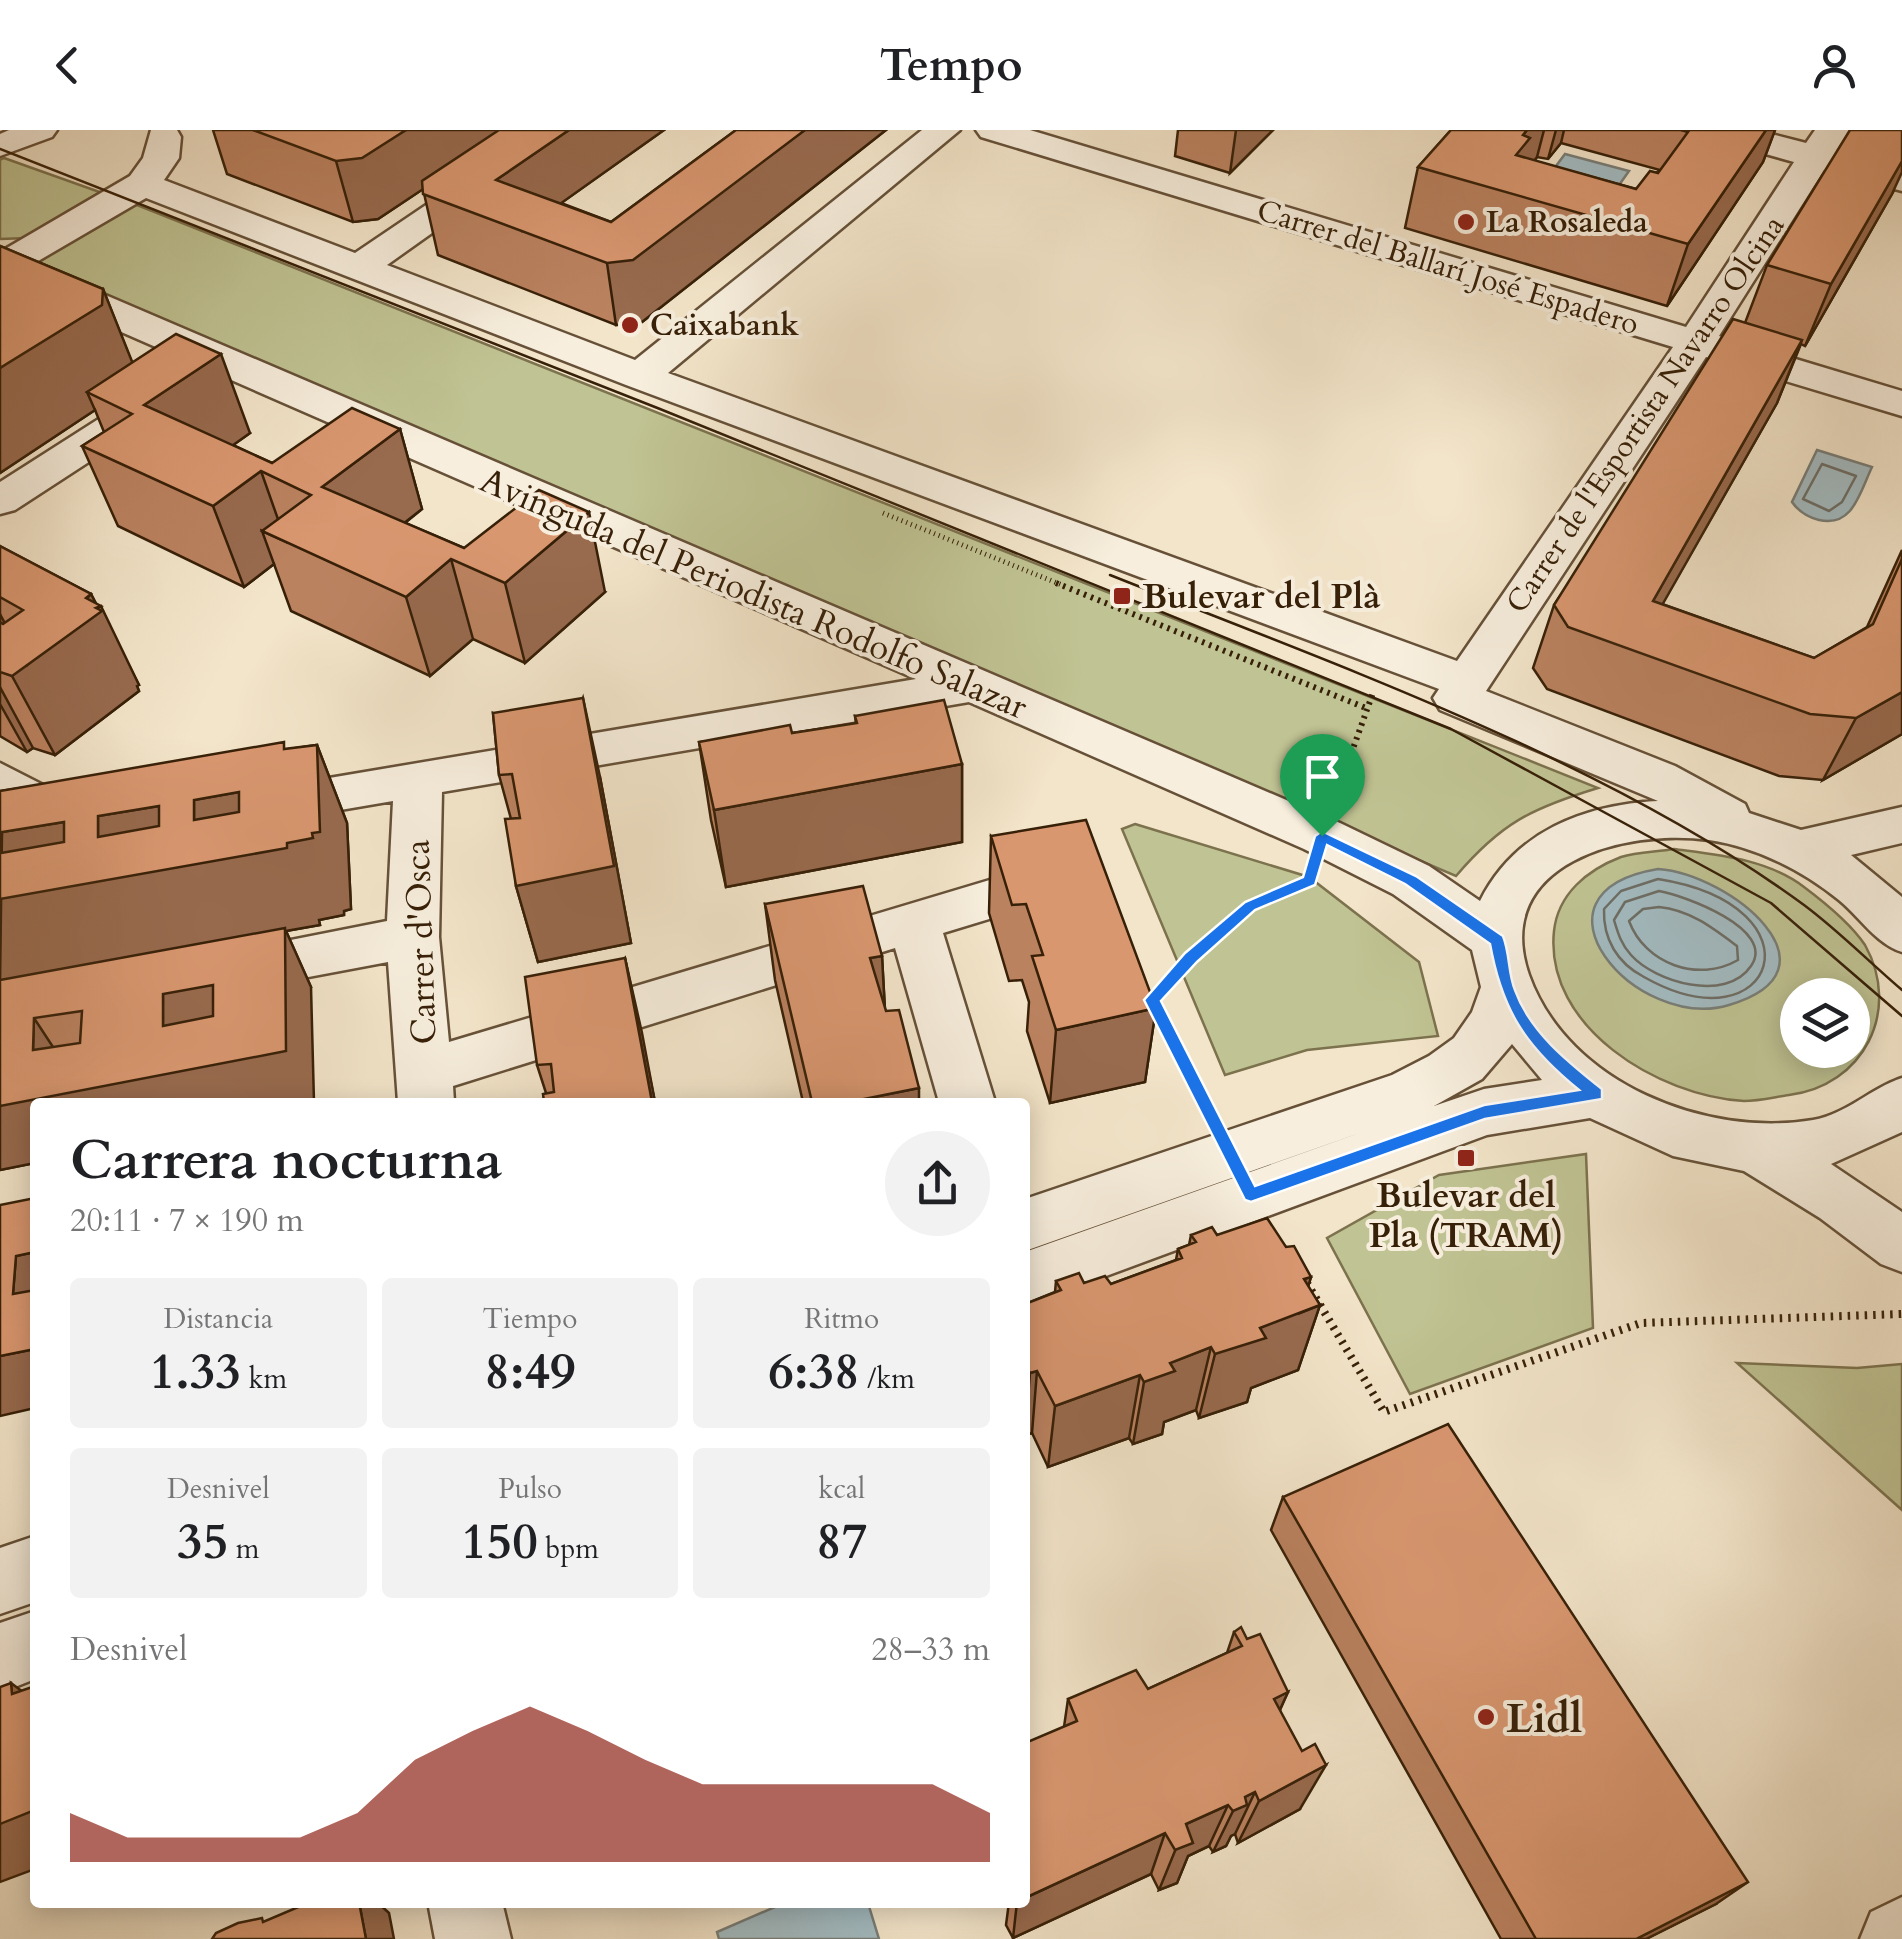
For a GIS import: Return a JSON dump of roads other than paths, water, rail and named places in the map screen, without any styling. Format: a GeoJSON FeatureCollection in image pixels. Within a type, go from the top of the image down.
{"type":"FeatureCollection","features":[{"type":"Feature","properties":{"kind":"street"},"geometry":{"type":"LineString","coordinates":[[358,268],[560,130]]}},
{"type":"Feature","properties":{"kind":"street"},"geometry":{"type":"LineString","coordinates":[[640,376],[942,130]]}},
{"type":"Feature","properties":{"kind":"street","name":"Carrer del Ballarí José Espadero"},"geometry":{"type":"LineString","coordinates":[[994,130],[1902,404]]}},
{"type":"Feature","properties":{"kind":"street"},"geometry":{"type":"LineString","coordinates":[[1716,130],[1823,143],[1902,180]]}},
{"type":"Feature","properties":{"kind":"street"},"geometry":{"type":"LineString","coordinates":[[2,266],[143,184],[161,158],[162,132]]}},
{"type":"Feature","properties":{"kind":"street","name":"Carrer de l'Esportista Navarro Olcina"},"geometry":{"type":"LineString","coordinates":[[1462,690],[1696,342],[1823,143]]}},
{"type":"Feature","properties":{"kind":"street"},"geometry":{"type":"LineString","coordinates":[[143,184],[1462,690],[1658,778],[1777,841],[1856,885],[1902,930]]}},
{"type":"Feature","properties":{"kind":"street","name":"Avinguda del Periodista Rodolfo Salazar"},"geometry":{"type":"LineString","coordinates":[[2,266],[1322,836],[1410,880],[1502,965]]}},
{"type":"Feature","properties":{"kind":"street"},"geometry":{"type":"LineString","coordinates":[[0,501],[216,361]]}},
{"type":"Feature","properties":{"kind":"street"},"geometry":{"type":"LineString","coordinates":[[225,811],[418,782],[970,686]]}},
{"type":"Feature","properties":{"kind":"street"},"geometry":{"type":"LineString","coordinates":[[0,781],[110,829],[18,846]]}},
{"type":"Feature","properties":{"kind":"street","name":"Carrer d'Osca"},"geometry":{"type":"LineString","coordinates":[[418,782],[413,936],[425,1088]]}},
{"type":"Feature","properties":{"kind":"street"},"geometry":{"type":"LineString","coordinates":[[1030,1277],[1467,1064],[1496,1029],[1504,906],[1521,876],[1546,851],[1580,833],[1620,822],[1658,818],[1723,824],[1777,841],[1890,832],[1902,825]]}},
{"type":"Feature","properties":{"kind":"street"},"geometry":{"type":"LineString","coordinates":[[425,1088],[914,923],[1060,878]]}},
{"type":"Feature","properties":{"kind":"street"},"geometry":{"type":"LineString","coordinates":[[914,923],[966,1098]]}},
{"type":"Feature","properties":{"kind":"street"},"geometry":{"type":"LineString","coordinates":[[169,982],[413,936]]}},
{"type":"Feature","properties":{"kind":"street"},"geometry":{"type":"LineString","coordinates":[[1502,965],[1526,1027],[1556,1062],[1596,1094],[1670,1131],[1754,1147],[1814,1144],[1867,1127],[1902,1101]]}},
{"type":"Feature","properties":{"kind":"street"},"geometry":{"type":"LineString","coordinates":[[1030,1225],[1484,1112],[1596,1094]]}},
{"type":"Feature","properties":{"kind":"street"},"geometry":{"type":"LineString","coordinates":[[1754,1147],[1841,1200],[1902,1246]]}},
{"type":"Feature","properties":{"kind":"street"},"geometry":{"type":"LineString","coordinates":[[0,1581],[30,1571]]}},
{"type":"Feature","properties":{"kind":"street"},"geometry":{"type":"LineString","coordinates":[[0,1658],[30,1647]]}},
{"type":"Feature","properties":{"kind":"street"},"geometry":{"type":"LineString","coordinates":[[466,1908],[473,1939]]}},
{"type":"Feature","properties":{"kind":"water"},"geometry":{"type":"Polygon","coordinates":[[[1565,154],[1629,171],[1617,188],[1553,170],[1565,154]]]}},
{"type":"Feature","properties":{"kind":"water"},"geometry":{"type":"Polygon","coordinates":[[[1817,450],[1872,467],[1854,506],[1840,519],[1815,519],[1792,502],[1817,450]]]}},
{"type":"Feature","properties":{"kind":"water"},"geometry":{"type":"Polygon","coordinates":[[[1658,869],[1716,887],[1765,926],[1778,948],[1778,970],[1763,989],[1729,1005],[1693,1008],[1659,999],[1628,981],[1605,956],[1593,930],[1596,904],[1616,883],[1658,869]]]}},
{"type":"Feature","properties":{"kind":"water"},"geometry":{"type":"Polygon","coordinates":[[[772,1908],[870,1908],[879,1939],[719,1939],[717,1932],[772,1908]]]}},
{"type":"Feature","properties":{"kind":"tram line"},"geometry":{"type":"LineString","coordinates":[[0,149],[660,409],[1451,729],[1771,903],[1902,1016]]}},
{"type":"Feature","properties":{"kind":"tram line"},"geometry":{"type":"LineString","coordinates":[[1110,575],[1468,720],[1645,805],[1727,853],[1804,905],[1902,990]]}},
{"type":"Feature","properties":{"kind":"place","name":"La Rosaleda"},"geometry":{"type":"Point","coordinates":[1466,222]}},
{"type":"Feature","properties":{"kind":"place","name":"Caixabank"},"geometry":{"type":"Point","coordinates":[630,325]}},
{"type":"Feature","properties":{"kind":"place","name":"Bulevar del Plà"},"geometry":{"type":"Point","coordinates":[1122,596]}},
{"type":"Feature","properties":{"kind":"place","name":"Bulevar del Pla (TRAM)"},"geometry":{"type":"Point","coordinates":[1466,1158]}},
{"type":"Feature","properties":{"kind":"place","name":"Lidl"},"geometry":{"type":"Point","coordinates":[1486,1717]}}]}
